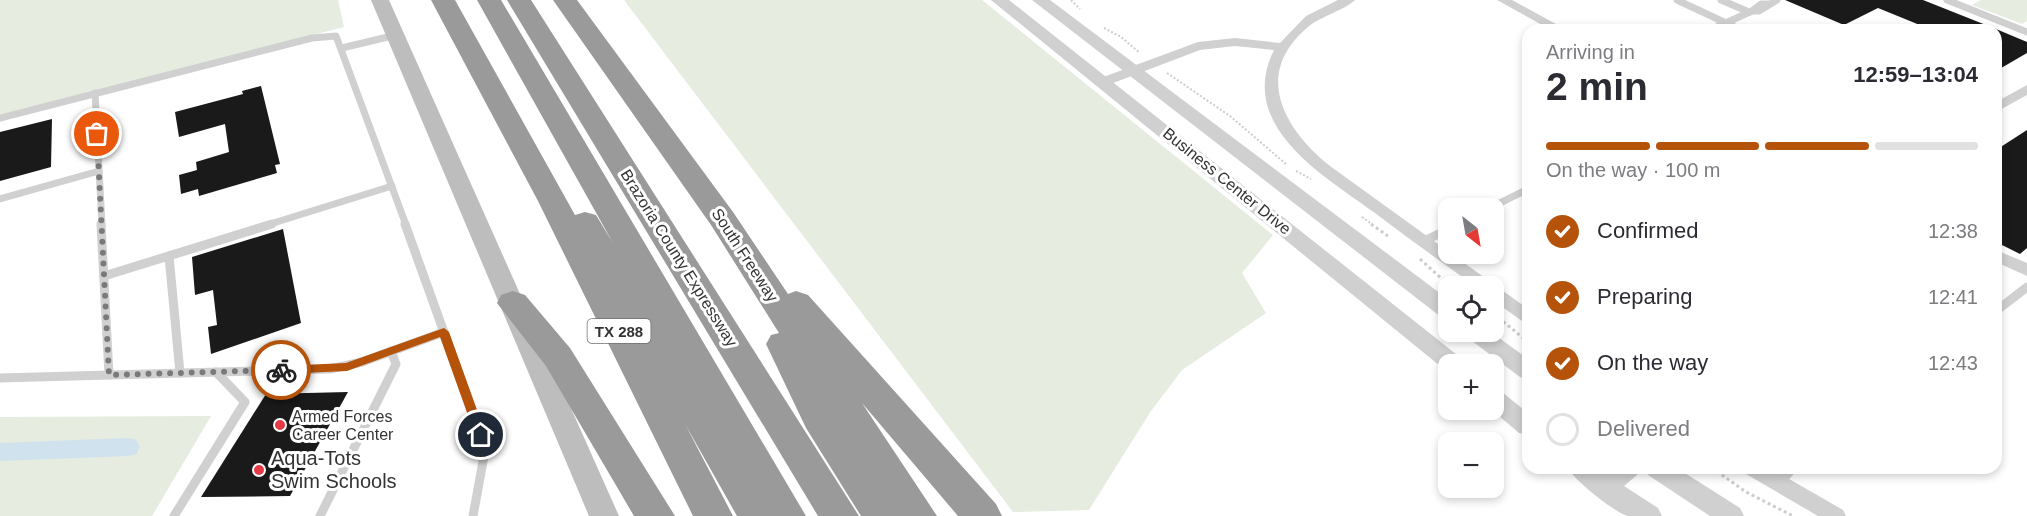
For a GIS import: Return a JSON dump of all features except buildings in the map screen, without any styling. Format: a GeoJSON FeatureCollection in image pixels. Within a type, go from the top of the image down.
{"type":"FeatureCollection","features":[{"type":"Feature","properties":{"kind":"highway","name":"TX 288"},"geometry":{"type":"LineString","coordinates":[[442,0],[523,147],[713,516]]}},
{"type":"Feature","properties":{"kind":"highway","name":"Brazoria County Expressway"},"geometry":{"type":"LineString","coordinates":[[489,0],[786,516]]}},
{"type":"Feature","properties":{"kind":"highway","name":"Brazoria County Expressway"},"geometry":{"type":"LineString","coordinates":[[519,0],[839,516]]}},
{"type":"Feature","properties":{"kind":"highway","name":"South Freeway"},"geometry":{"type":"LineString","coordinates":[[565,0],[722,219],[917,516]]}},
{"type":"Feature","properties":{"kind":"highway"},"geometry":{"type":"LineString","coordinates":[[523,147],[551,164],[759,516]]}},
{"type":"Feature","properties":{"kind":"highway"},"geometry":{"type":"LineString","coordinates":[[722,219],[819,418],[882,516]]}},
{"type":"Feature","properties":{"kind":"highway"},"geometry":{"type":"LineString","coordinates":[[722,219],[982,516]]}},
{"type":"Feature","properties":{"kind":"highway"},"geometry":{"type":"LineString","coordinates":[[513,303],[558,357],[655,516]]}},
{"type":"Feature","properties":{"kind":"main road"},"geometry":{"type":"LineString","coordinates":[[380,0],[604,516]]}},
{"type":"Feature","properties":{"kind":"street","name":"Business Center Drive"},"geometry":{"type":"LineString","coordinates":[[999,0],[1441,354]]}},
{"type":"Feature","properties":{"kind":"street","name":"Business Center Drive"},"geometry":{"type":"LineString","coordinates":[[1040,0],[1438,303]]}},
{"type":"Feature","properties":{"kind":"street"},"geometry":{"type":"LineString","coordinates":[[1349,0],[1330,7],[1301,25],[1273,63],[1271,95],[1287,131],[1316,163],[1472,276]]}},
{"type":"Feature","properties":{"kind":"street"},"geometry":{"type":"LineString","coordinates":[[1503,0],[1549,24]]}},
{"type":"Feature","properties":{"kind":"street"},"geometry":{"type":"LineString","coordinates":[[1103,82],[1198,46],[1235,42],[1283,47]]}},
{"type":"Feature","properties":{"kind":"street"},"geometry":{"type":"LineString","coordinates":[[2002,104],[2027,89]]}},
{"type":"Feature","properties":{"kind":"street"},"geometry":{"type":"LineString","coordinates":[[2002,258],[2027,270]]}},
{"type":"Feature","properties":{"kind":"street"},"geometry":{"type":"LineString","coordinates":[[1504,299],[1522,313]]}},
{"type":"Feature","properties":{"kind":"street"},"geometry":{"type":"LineString","coordinates":[[1489,342],[1522,366]]}},
{"type":"Feature","properties":{"kind":"street"},"geometry":{"type":"LineString","coordinates":[[1504,406],[1522,421]]}},
{"type":"Feature","properties":{"kind":"street"},"geometry":{"type":"LineString","coordinates":[[1588,474],[1649,516]]}},
{"type":"Feature","properties":{"kind":"street"},"geometry":{"type":"LineString","coordinates":[[1604,487],[1620,474]]}},
{"type":"Feature","properties":{"kind":"street"},"geometry":{"type":"LineString","coordinates":[[1666,474],[1731,516]]}},
{"type":"Feature","properties":{"kind":"street"},"geometry":{"type":"LineString","coordinates":[[1763,474],[1836,516]]}},
{"type":"Feature","properties":{"kind":"lane"},"geometry":{"type":"LineString","coordinates":[[1677,0],[1726,23],[1751,12],[1753,8],[1761,4],[1769,4],[1777,0]]}},
{"type":"Feature","properties":{"kind":"lane"},"geometry":{"type":"LineString","coordinates":[[1722,0],[1751,12]]}},
{"type":"Feature","properties":{"kind":"lane"},"geometry":{"type":"LineString","coordinates":[[1947,0],[2027,32]]}},
{"type":"Feature","properties":{"kind":"lane"},"geometry":{"type":"LineString","coordinates":[[342,48],[396,35]]}},
{"type":"Feature","properties":{"kind":"lane"},"geometry":{"type":"LineString","coordinates":[[0,118],[320,36],[336,36],[481,435],[484,456],[473,516]]}},
{"type":"Feature","properties":{"kind":"lane"},"geometry":{"type":"LineString","coordinates":[[95,93],[109,375]]}},
{"type":"Feature","properties":{"kind":"lane"},"geometry":{"type":"LineString","coordinates":[[0,199],[99,171]]}},
{"type":"Feature","properties":{"kind":"lane"},"geometry":{"type":"LineString","coordinates":[[104,276],[392,186]]}},
{"type":"Feature","properties":{"kind":"lane"},"geometry":{"type":"LineString","coordinates":[[1504,201],[1522,192]]}},
{"type":"Feature","properties":{"kind":"lane"},"geometry":{"type":"LineString","coordinates":[[1424,241],[1438,234]]}},
{"type":"Feature","properties":{"kind":"lane"},"geometry":{"type":"LineString","coordinates":[[169,256],[180,373]]}},
{"type":"Feature","properties":{"kind":"lane"},"geometry":{"type":"LineString","coordinates":[[2002,307],[2027,288]]}},
{"type":"Feature","properties":{"kind":"lane"},"geometry":{"type":"LineString","coordinates":[[0,378],[347,367],[444,332]]}},
{"type":"Feature","properties":{"kind":"lane"},"geometry":{"type":"LineString","coordinates":[[320,516],[396,364],[391,351]]}},
{"type":"Feature","properties":{"kind":"lane"},"geometry":{"type":"LineString","coordinates":[[174,516],[245,402],[216,372]]}},
{"type":"Feature","properties":{"kind":"lane"},"geometry":{"type":"LineString","coordinates":[[1779,484],[1788,474]]}},
{"type":"Feature","properties":{"kind":"path"},"geometry":{"type":"LineString","coordinates":[[1071,0],[1085,15]]}},
{"type":"Feature","properties":{"kind":"path"},"geometry":{"type":"LineString","coordinates":[[1099,25],[1121,37],[1151,63],[1230,116],[1292,169],[1314,181]]}},
{"type":"Feature","properties":{"kind":"path"},"geometry":{"type":"LineString","coordinates":[[1359,215],[1392,238]]}},
{"type":"Feature","properties":{"kind":"path"},"geometry":{"type":"LineString","coordinates":[[1418,258],[1439,276]]}},
{"type":"Feature","properties":{"kind":"path"},"geometry":{"type":"LineString","coordinates":[[1504,322],[1522,337]]}},
{"type":"Feature","properties":{"kind":"path"},"geometry":{"type":"LineString","coordinates":[[1720,474],[1746,492],[1793,516]]}},
{"type":"Feature","properties":{"kind":"shaded area"},"geometry":{"type":"Polygon","coordinates":[[[0,0],[338,0],[344,27],[0,115],[0,0]]]}},
{"type":"Feature","properties":{"kind":"shaded area"},"geometry":{"type":"Polygon","coordinates":[[[624,0],[982,0],[1273,235],[1242,273],[1266,313],[1182,370],[1151,411],[1089,510],[1013,512],[624,0]]]}},
{"type":"Feature","properties":{"kind":"shaded area"},"geometry":{"type":"Polygon","coordinates":[[[1981,0],[2027,0],[2027,21],[2022,24],[1972,5],[1981,0]]]}},
{"type":"Feature","properties":{"kind":"shaded area"},"geometry":{"type":"Polygon","coordinates":[[[211,416],[152,516],[0,516],[0,417],[211,416]]]}},
{"type":"Feature","properties":{"kind":"waterway"},"geometry":{"type":"LineString","coordinates":[[0,452],[128,447]]}},
{"type":"Feature","properties":{"kind":"way so far"},"geometry":{"type":"LineString","coordinates":[[97,134],[109,375],[281,370]]}},
{"type":"Feature","properties":{"kind":"place","name":"Armed Forces Career Center"},"geometry":{"type":"Point","coordinates":[280,425]}},
{"type":"Feature","properties":{"kind":"place","name":"Aqua-Tots Swim Schools"},"geometry":{"type":"Point","coordinates":[259,470]}},
{"type":"Feature","properties":{"kind":"route"},"geometry":{"type":"LineString","coordinates":[[281,370],[347,367],[444,332],[481,435]]}}]}
